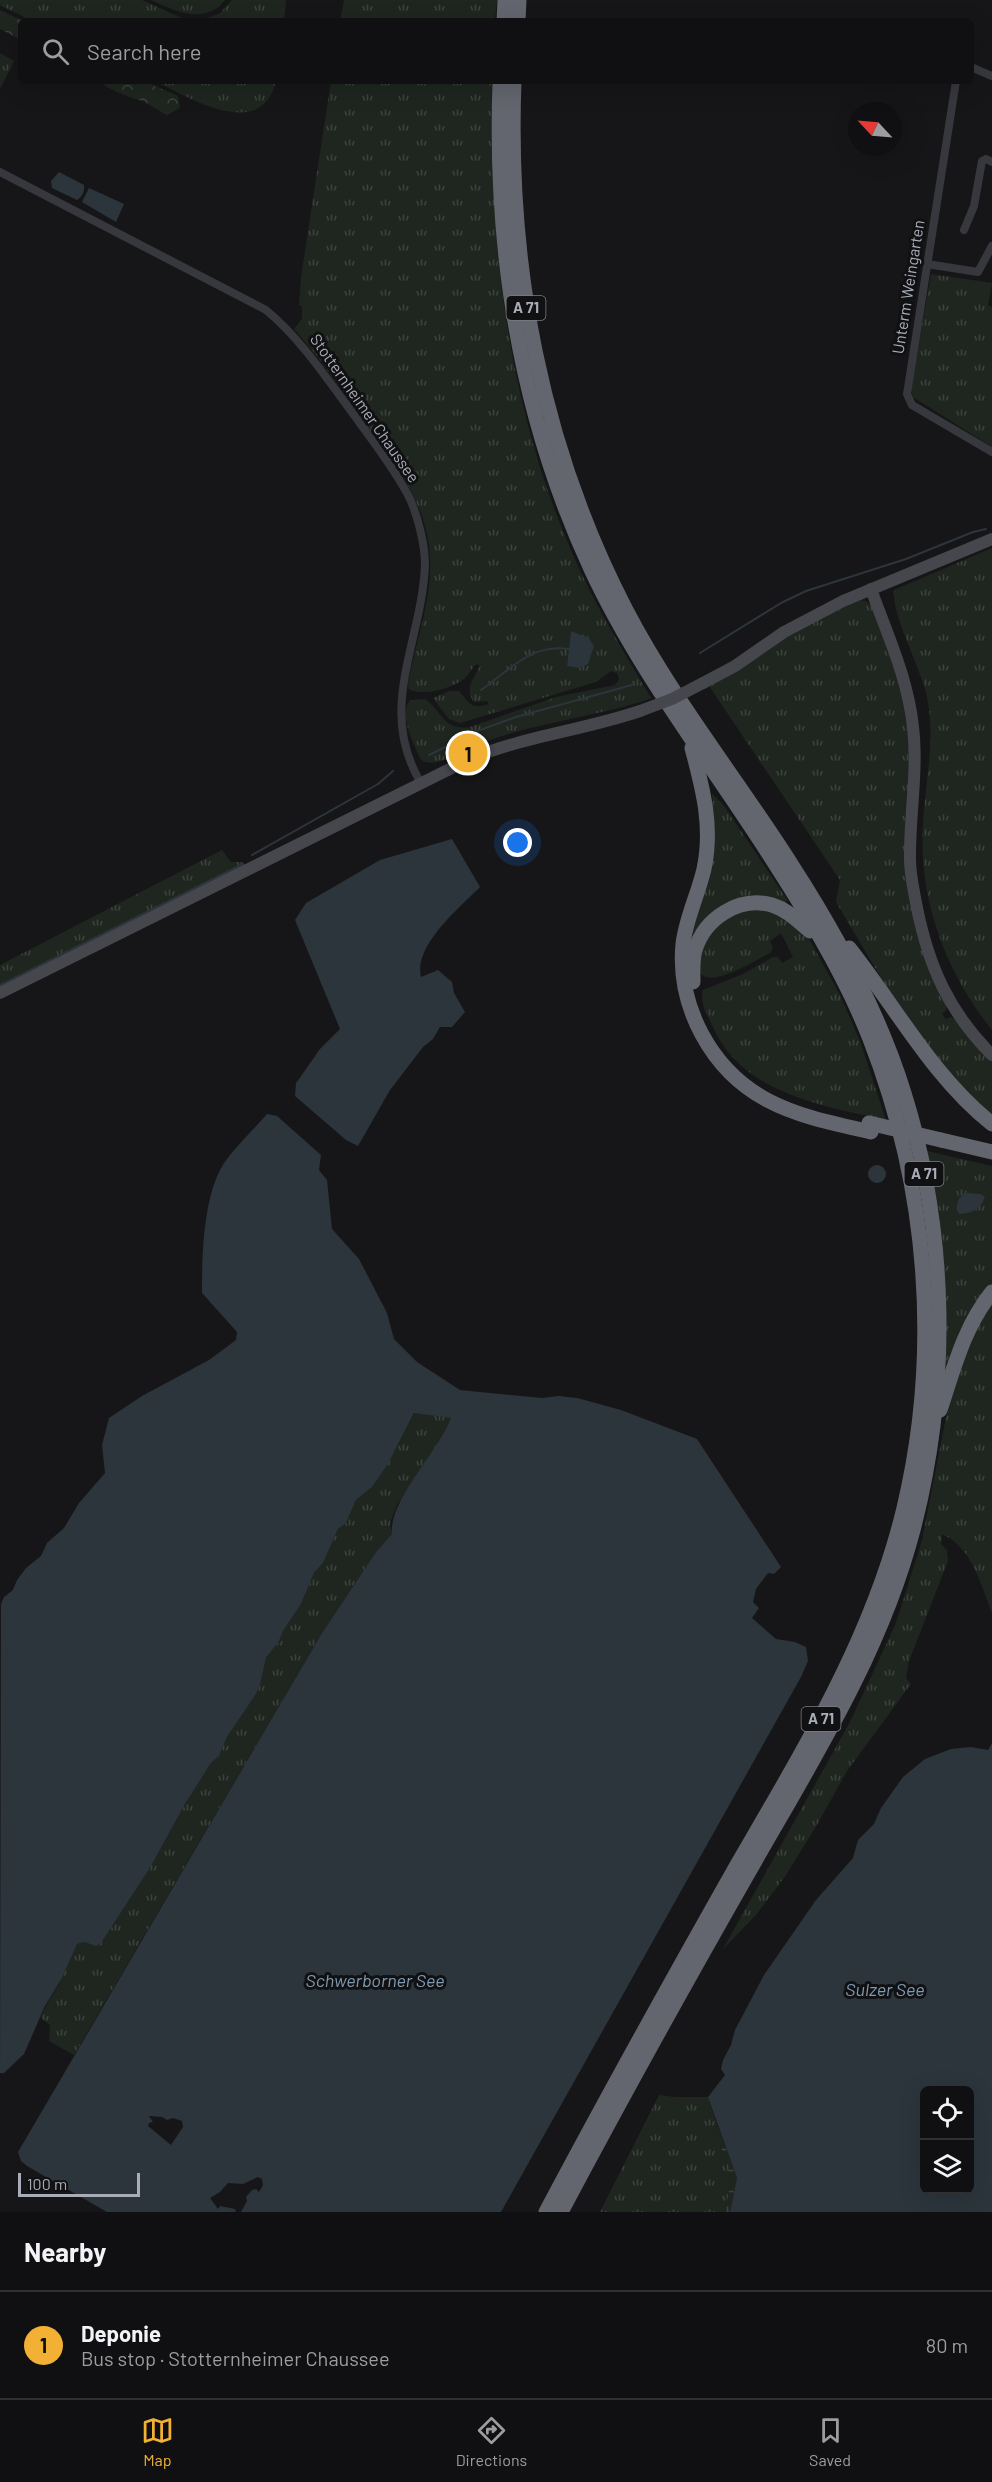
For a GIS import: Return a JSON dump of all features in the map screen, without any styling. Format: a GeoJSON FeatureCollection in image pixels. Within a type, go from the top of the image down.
{"type":"FeatureCollection","features":[{"type":"Feature","properties":{"kind":"highway"},"geometry":{"type":"LineString","coordinates":[[504,18],[505,0]]}},
{"type":"Feature","properties":{"kind":"highway"},"geometry":{"type":"LineString","coordinates":[[518,18],[519,0]]}},
{"type":"Feature","properties":{"kind":"highway","name":"A 71"},"geometry":{"type":"LineString","coordinates":[[500,84],[499,172],[502,236],[521,358],[544,448],[572,524],[616,619],[689,737],[760,841],[822,941],[869,1036],[891,1099],[910,1173],[917,1214],[925,1308],[924,1384],[916,1446],[904,1507],[879,1592],[854,1653],[829,1704],[616,2080],[546,2212]]}},
{"type":"Feature","properties":{"kind":"highway","name":"A 71"},"geometry":{"type":"LineString","coordinates":[[514,84],[513,172],[516,234],[524,294],[535,357],[550,419],[572,487],[604,565],[656,663],[790,862],[826,920],[882,1033],[905,1095],[921,1162],[931,1214],[937,1274],[938,1367],[931,1438],[922,1492],[908,1548],[887,1608],[862,1669],[826,1738],[628,2086],[561,2212]]}},
{"type":"Feature","properties":{"kind":"highway"},"geometry":{"type":"LineString","coordinates":[[689,737],[704,791],[708,828],[703,871],[683,943],[684,983],[695,1020],[716,1057],[749,1089],[788,1109],[814,1118],[870,1127]]}},
{"type":"Feature","properties":{"kind":"highway"},"geometry":{"type":"LineString","coordinates":[[822,941],[795,917],[772,905],[745,904],[730,909],[714,919],[702,934],[695,950],[692,966],[697,1000],[712,1036],[737,1067],[754,1082],[792,1102],[870,1127],[942,1145],[992,1161]]}},
{"type":"Feature","properties":{"kind":"highway"},"geometry":{"type":"LineString","coordinates":[[826,920],[869,973],[930,1060],[957,1093],[992,1124]]}},
{"type":"Feature","properties":{"kind":"highway"},"geometry":{"type":"LineString","coordinates":[[942,1145],[992,1152]]}},
{"type":"Feature","properties":{"kind":"highway"},"geometry":{"type":"LineString","coordinates":[[931,1438],[962,1342],[978,1311],[992,1292]]}},
{"type":"Feature","properties":{"kind":"street"},"geometry":{"type":"LineString","coordinates":[[974,68],[992,76]]}},
{"type":"Feature","properties":{"kind":"street","name":"Unterm Weingarten"},"geometry":{"type":"LineString","coordinates":[[956,84],[907,394],[912,405],[992,452]]}},
{"type":"Feature","properties":{"kind":"street"},"geometry":{"type":"LineString","coordinates":[[964,230],[974,206],[981,161],[986,159],[992,162]]}},
{"type":"Feature","properties":{"kind":"street","name":"Stotternheimer Chaussee"},"geometry":{"type":"LineString","coordinates":[[0,172],[266,310],[297,338],[396,473],[411,501],[425,562],[424,580],[405,674],[400,713],[409,756],[421,783]]}},
{"type":"Feature","properties":{"kind":"street"},"geometry":{"type":"LineString","coordinates":[[927,264],[978,272],[992,246]]}},
{"type":"Feature","properties":{"kind":"street"},"geometry":{"type":"LineString","coordinates":[[0,993],[421,783],[498,748],[613,720],[672,699],[735,666],[784,632],[871,589],[992,539]]}},
{"type":"Feature","properties":{"kind":"street"},"geometry":{"type":"LineString","coordinates":[[871,589],[905,680],[913,726],[915,766],[910,857],[924,945],[947,996],[962,1022],[992,1055]]}},
{"type":"Feature","properties":{"kind":"green space"},"geometry":{"type":"Polygon","coordinates":[[[0,0],[142,0],[182,18],[26,18],[0,5],[0,0]]]}},
{"type":"Feature","properties":{"kind":"green space"},"geometry":{"type":"Polygon","coordinates":[[[151,0],[225,0],[209,12],[190,14],[170,9],[151,0]]]}},
{"type":"Feature","properties":{"kind":"green space"},"geometry":{"type":"Polygon","coordinates":[[[232,0],[286,0],[284,18],[207,18],[219,14],[232,0]]]}},
{"type":"Feature","properties":{"kind":"green space"},"geometry":{"type":"Polygon","coordinates":[[[344,0],[497,0],[495,18],[341,18],[344,0]]]}},
{"type":"Feature","properties":{"kind":"green space"},"geometry":{"type":"Polygon","coordinates":[[[0,10],[18,19],[18,38],[0,29],[0,10]]]}},
{"type":"Feature","properties":{"kind":"green space"},"geometry":{"type":"Polygon","coordinates":[[[0,53],[14,61],[0,89],[0,53]]]}},
{"type":"Feature","properties":{"kind":"green space"},"geometry":{"type":"Polygon","coordinates":[[[103,84],[151,84],[178,96],[180,108],[167,115],[145,102],[103,84]]]}},
{"type":"Feature","properties":{"kind":"green space"},"geometry":{"type":"Polygon","coordinates":[[[160,84],[275,84],[268,99],[256,109],[240,112],[222,110],[160,84]]]}},
{"type":"Feature","properties":{"kind":"green space"},"geometry":{"type":"Polygon","coordinates":[[[331,84],[492,84],[492,146],[500,277],[523,407],[541,470],[563,531],[590,591],[650,699],[504,735],[443,760],[427,762],[421,760],[406,722],[410,700],[425,699],[449,723],[454,726],[470,727],[556,697],[615,685],[619,679],[617,673],[611,671],[596,682],[460,723],[449,719],[433,698],[450,691],[459,691],[471,705],[489,704],[487,701],[474,702],[470,693],[471,684],[480,666],[476,664],[464,679],[445,688],[429,692],[409,689],[430,575],[428,537],[422,516],[414,496],[391,459],[294,329],[302,319],[302,306],[299,305],[301,277],[331,84]],[[571,631],[567,666],[594,646],[589,638],[571,631]]]}},
{"type":"Feature","properties":{"kind":"green space"},"geometry":{"type":"Polygon","coordinates":[[[931,274],[992,283],[988,305],[992,307],[992,447],[913,397],[911,389],[931,274]]]}},
{"type":"Feature","properties":{"kind":"green space"},"geometry":{"type":"Polygon","coordinates":[[[992,548],[992,1030],[961,984],[949,960],[938,934],[931,907],[925,880],[923,852],[923,824],[930,745],[929,713],[924,685],[897,613],[894,590],[992,548]]]}},
{"type":"Feature","properties":{"kind":"green space"},"geometry":{"type":"Polygon","coordinates":[[[858,600],[866,601],[873,607],[904,697],[909,732],[908,888],[917,935],[933,980],[947,1005],[942,1014],[946,1019],[951,1017],[956,1020],[992,1061],[992,1117],[945,1070],[906,1016],[836,902],[840,880],[709,686],[771,644],[858,600]]]}},
{"type":"Feature","properties":{"kind":"green space"},"geometry":{"type":"Polygon","coordinates":[[[712,794],[722,803],[788,901],[784,904],[741,901],[723,905],[692,935],[715,846],[712,794]]]}},
{"type":"Feature","properties":{"kind":"green space"},"geometry":{"type":"Polygon","coordinates":[[[222,850],[231,862],[242,862],[245,865],[0,987],[0,965],[222,850]]]}},
{"type":"Feature","properties":{"kind":"green space"},"geometry":{"type":"Polygon","coordinates":[[[743,908],[772,910],[807,935],[840,995],[860,1041],[886,1120],[811,1102],[787,1093],[763,1082],[743,1067],[725,1048],[704,1008],[703,990],[743,974],[773,957],[778,957],[782,963],[793,957],[781,933],[770,941],[773,948],[770,953],[748,965],[721,976],[707,977],[702,974],[696,967],[697,956],[720,920],[743,908]]]}},
{"type":"Feature","properties":{"kind":"green space"},"geometry":{"type":"Polygon","coordinates":[[[927,1151],[992,1166],[992,1285],[946,1372],[945,1276],[939,1211],[927,1151]]]}},
{"type":"Feature","properties":{"kind":"green space"},"geometry":{"type":"Polygon","coordinates":[[[992,1300],[992,1613],[968,1557],[952,1540],[942,1534],[941,1544],[947,1550],[948,1561],[909,1661],[906,1678],[911,1684],[847,1771],[786,1875],[756,1915],[723,1949],[850,1722],[896,1623],[922,1540],[946,1417],[959,1366],[992,1300]]]}},
{"type":"Feature","properties":{"kind":"green space"},"geometry":{"type":"Polygon","coordinates":[[[415,1412],[452,1418],[439,1442],[397,1505],[390,1523],[392,1534],[376,1552],[322,1633],[74,2055],[49,2041],[50,2025],[41,2018],[77,1944],[84,1942],[96,1946],[101,1943],[150,1868],[185,1804],[211,1763],[219,1756],[227,1737],[256,1694],[266,1658],[301,1604],[314,1573],[323,1563],[338,1529],[346,1523],[356,1500],[372,1487],[388,1464],[415,1412]]]}},
{"type":"Feature","properties":{"kind":"green space"},"geometry":{"type":"Polygon","coordinates":[[[659,2095],[708,2097],[731,2181],[725,2212],[600,2212],[659,2095]]]}},
{"type":"Feature","properties":{"kind":"green space"},"geometry":{"type":"Polygon","coordinates":[[[716,2121],[737,2178],[730,2212],[725,2212],[731,2181],[717,2134],[716,2121]]]}},
{"type":"Feature","properties":{"kind":"water"},"geometry":{"type":"Polygon","coordinates":[[[59,172],[84,185],[83,194],[77,200],[52,188],[51,181],[59,172]]]}},
{"type":"Feature","properties":{"kind":"water"},"geometry":{"type":"Polygon","coordinates":[[[89,188],[124,204],[116,222],[82,202],[89,188]]]}},
{"type":"Feature","properties":{"kind":"water"},"geometry":{"type":"Polygon","coordinates":[[[571,631],[589,638],[594,646],[588,664],[580,668],[567,666],[571,631]]]}},
{"type":"Feature","properties":{"kind":"water"},"geometry":{"type":"Polygon","coordinates":[[[452,839],[480,887],[440,928],[431,940],[420,965],[421,977],[438,970],[452,982],[454,993],[465,1012],[452,1027],[440,1027],[433,1039],[423,1047],[390,1090],[358,1146],[346,1140],[295,1096],[296,1083],[320,1049],[340,1029],[295,920],[306,903],[380,860],[452,839]]]}},
{"type":"Feature","properties":{"kind":"water","name":"Schwerborner See"},"geometry":{"type":"Polygon","coordinates":[[[267,1114],[277,1116],[321,1155],[319,1170],[327,1180],[332,1229],[359,1259],[387,1313],[394,1339],[417,1362],[460,1390],[542,1398],[559,1396],[577,1398],[621,1410],[697,1439],[781,1567],[774,1574],[768,1573],[756,1589],[753,1602],[759,1608],[752,1618],[776,1639],[795,1642],[806,1647],[808,1661],[801,1677],[501,2212],[241,2212],[247,2201],[246,2197],[252,2190],[256,2189],[259,2192],[263,2185],[262,2179],[258,2177],[243,2184],[228,2183],[210,2198],[218,2209],[220,2206],[235,2209],[236,2212],[107,2212],[27,2166],[21,2161],[18,2152],[322,1633],[376,1552],[392,1534],[393,1521],[406,1491],[451,1418],[414,1413],[388,1464],[372,1487],[356,1500],[346,1523],[338,1529],[323,1563],[314,1573],[301,1604],[266,1658],[256,1694],[227,1737],[219,1756],[211,1763],[185,1804],[150,1868],[101,1943],[96,1946],[84,1942],[77,1944],[62,1978],[45,2006],[24,2054],[4,2073],[0,2073],[1,1604],[4,1597],[13,1590],[26,1568],[41,1556],[47,1543],[64,1528],[79,1503],[105,1473],[102,1445],[109,1418],[142,1396],[209,1360],[236,1340],[237,1332],[202,1293],[206,1223],[213,1188],[219,1172],[227,1159],[267,1114]],[[149,2116],[153,2122],[148,2126],[171,2145],[183,2127],[182,2121],[173,2118],[167,2120],[162,2117],[149,2116]]]}},
{"type":"Feature","properties":{"kind":"water"},"geometry":{"type":"Polygon","coordinates":[[[877,1165],[883,1168],[886,1174],[883,1180],[877,1183],[871,1180],[868,1174],[871,1168],[877,1165]]]}},
{"type":"Feature","properties":{"kind":"water"},"geometry":{"type":"Polygon","coordinates":[[[965,1193],[981,1194],[985,1197],[976,1210],[960,1214],[957,1211],[958,1203],[965,1193]]]}},
{"type":"Feature","properties":{"kind":"water","name":"Sulzer See"},"geometry":{"type":"Polygon","coordinates":[[[992,1743],[992,2212],[730,2212],[737,2178],[708,2097],[725,2075],[721,2069],[723,2060],[731,2045],[735,2030],[764,1975],[816,1900],[853,1858],[858,1840],[874,1824],[881,1808],[903,1777],[925,1759],[951,1749],[971,1747],[988,1750],[992,1743]]]}},
{"type":"Feature","properties":{"kind":"waterway"},"geometry":{"type":"LineString","coordinates":[[700,653],[781,603],[806,591],[906,559],[986,529]]}},
{"type":"Feature","properties":{"kind":"waterway"},"geometry":{"type":"LineString","coordinates":[[481,690],[532,654],[555,648],[569,649]]}},
{"type":"Feature","properties":{"kind":"waterway"},"geometry":{"type":"LineString","coordinates":[[429,755],[480,730],[516,717],[632,685]]}},
{"type":"Feature","properties":{"kind":"waterway"},"geometry":{"type":"LineString","coordinates":[[252,855],[378,784],[393,771]]}},
{"type":"Feature","properties":{"kind":"waterway"},"geometry":{"type":"LineString","coordinates":[[0,985],[243,864]]}},
{"type":"Feature","properties":{"kind":"place","name":"Deponie"},"geometry":{"type":"Point","coordinates":[468,753]}}]}
